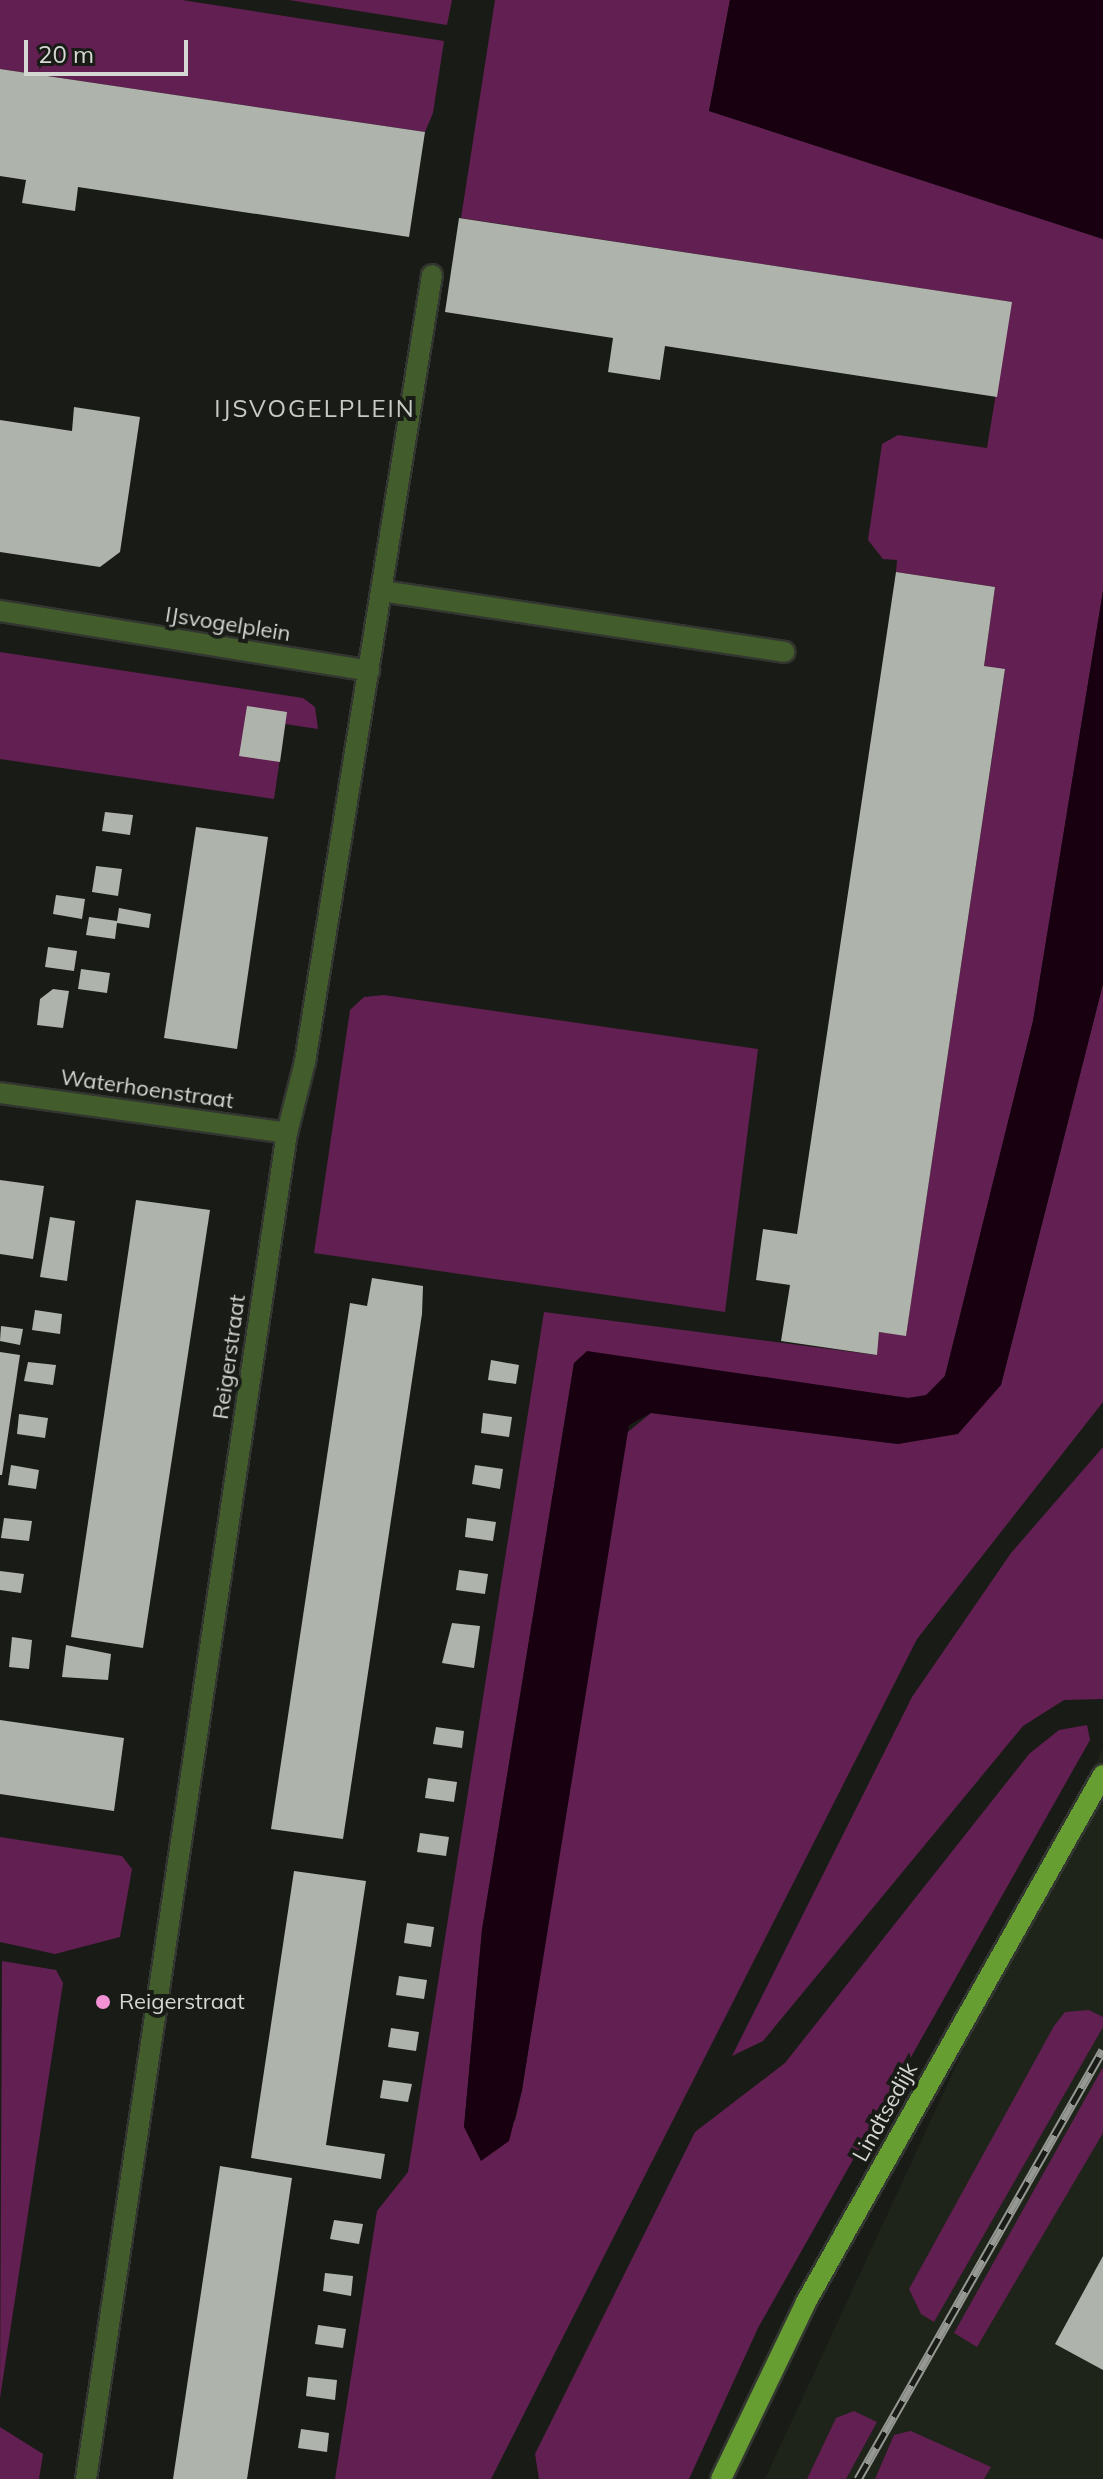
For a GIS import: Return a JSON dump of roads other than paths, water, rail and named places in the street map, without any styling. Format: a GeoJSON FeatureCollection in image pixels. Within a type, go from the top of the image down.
{"type":"FeatureCollection","features":[{"type":"Feature","properties":{"kind":"main road","name":"Lindtsedijk"},"geometry":{"type":"LineString","coordinates":[[721,2479],[806,2302],[1103,1775]]}},
{"type":"Feature","properties":{"kind":"street"},"geometry":{"type":"LineString","coordinates":[[369,671],[432,275]]}},
{"type":"Feature","properties":{"kind":"street"},"geometry":{"type":"LineString","coordinates":[[382,591],[784,652]]}},
{"type":"Feature","properties":{"kind":"street","name":"IJsvogelplein"},"geometry":{"type":"LineString","coordinates":[[0,611],[369,671]]}},
{"type":"Feature","properties":{"kind":"street","name":"Reigerstraat"},"geometry":{"type":"LineString","coordinates":[[86,2479],[287,1133],[305,1062],[369,671]]}},
{"type":"Feature","properties":{"kind":"street","name":"Waterhoenstraat"},"geometry":{"type":"LineString","coordinates":[[0,1093],[287,1133]]}},
{"type":"Feature","properties":{"kind":"railway"},"geometry":{"type":"LineString","coordinates":[[858,2479],[1103,2050]]}},
{"type":"Feature","properties":{"kind":"place","name":"Reigerstraat"},"geometry":{"type":"Point","coordinates":[103,2002]}},
{"type":"Feature","properties":{"kind":"district","name":"IJSVOGELPLEIN"},"geometry":{"type":"Point","coordinates":[315,409]}}]}
